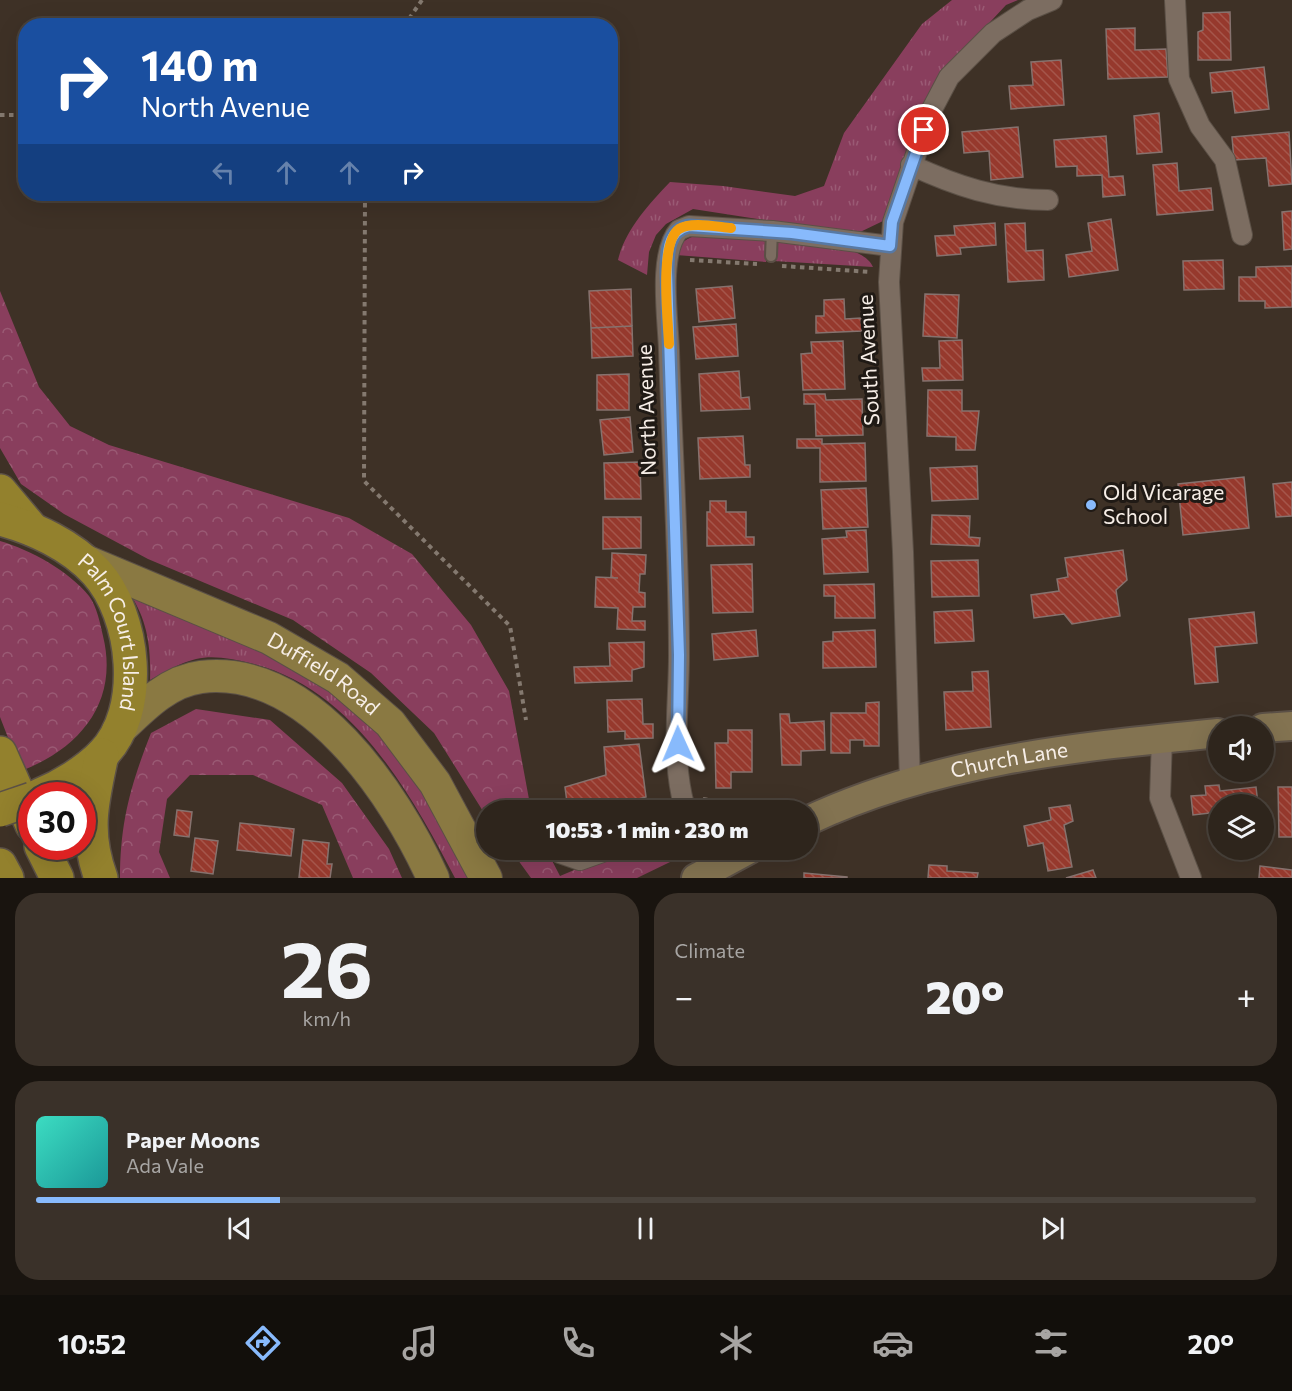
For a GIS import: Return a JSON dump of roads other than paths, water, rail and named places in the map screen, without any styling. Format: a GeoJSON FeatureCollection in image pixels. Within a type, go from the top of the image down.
{"type":"FeatureCollection","features":[{"type":"Feature","properties":{"kind":"highway"},"geometry":{"type":"LineString","coordinates":[[0,491],[32,529]]}},
{"type":"Feature","properties":{"kind":"highway","name":"Palm Court Island"},"geometry":{"type":"LineString","coordinates":[[0,519],[32,529],[83,560],[97,574],[116,603],[129,650],[130,687],[110,743],[90,814],[91,840],[101,878]]}},
{"type":"Feature","properties":{"kind":"highway"},"geometry":{"type":"LineString","coordinates":[[58,782],[110,743]]}},
{"type":"Feature","properties":{"kind":"highway"},"geometry":{"type":"LineString","coordinates":[[0,753],[18,794]]}},
{"type":"Feature","properties":{"kind":"highway"},"geometry":{"type":"LineString","coordinates":[[0,810],[18,803]]}},
{"type":"Feature","properties":{"kind":"highway"},"geometry":{"type":"LineString","coordinates":[[48,860],[57,878]]}},
{"type":"Feature","properties":{"kind":"highway"},"geometry":{"type":"LineString","coordinates":[[0,865],[7,878]]}},
{"type":"Feature","properties":{"kind":"main road","name":"Duffield Road"},"geometry":{"type":"LineString","coordinates":[[83,560],[269,638],[338,678],[390,723],[435,783],[486,878]]}},
{"type":"Feature","properties":{"kind":"main road","name":"Duffield Road"},"geometry":{"type":"LineString","coordinates":[[110,743],[148,702],[168,689],[192,680],[225,677],[270,688],[306,709],[342,739],[393,806],[433,878]]}},
{"type":"Feature","properties":{"kind":"street","name":"South Avenue"},"geometry":{"type":"LineString","coordinates":[[910,782],[890,246],[892,222],[911,165],[939,94],[960,64],[1011,21],[1052,0]]}},
{"type":"Feature","properties":{"kind":"street"},"geometry":{"type":"LineString","coordinates":[[1175,0],[1179,79],[1200,126],[1225,160],[1242,235]]}},
{"type":"Feature","properties":{"kind":"street"},"geometry":{"type":"LineString","coordinates":[[911,165],[973,190],[1008,198],[1048,200]]}},
{"type":"Feature","properties":{"kind":"street","name":"North Avenue"},"geometry":{"type":"LineString","coordinates":[[685,800],[679,787],[677,722],[679,655],[668,333],[669,246],[679,230],[689,226],[772,231],[890,246]]}},
{"type":"Feature","properties":{"kind":"street"},"geometry":{"type":"LineString","coordinates":[[1274,727],[1292,726]]}},
{"type":"Feature","properties":{"kind":"street","name":"Church Lane"},"geometry":{"type":"LineString","coordinates":[[818,817],[910,782],[1003,759],[1208,734]]}},
{"type":"Feature","properties":{"kind":"street"},"geometry":{"type":"LineString","coordinates":[[1162,738],[1160,798],[1191,878]]}},
{"type":"Feature","properties":{"kind":"street"},"geometry":{"type":"LineString","coordinates":[[696,878],[730,860]]}},
{"type":"Feature","properties":{"kind":"lane"},"geometry":{"type":"LineString","coordinates":[[771,256],[772,231]]}},
{"type":"Feature","properties":{"kind":"place","name":"Old Vicarage School"},"geometry":{"type":"Point","coordinates":[1091,505]}}]}
